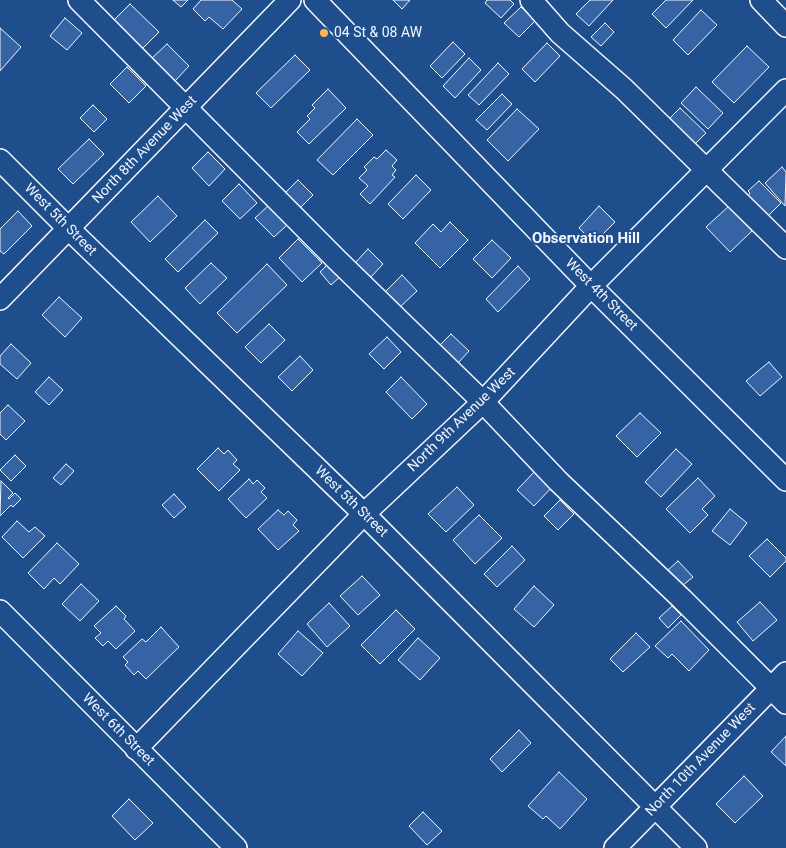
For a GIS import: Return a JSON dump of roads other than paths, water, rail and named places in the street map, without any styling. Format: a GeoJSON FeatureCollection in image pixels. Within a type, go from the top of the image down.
{"type":"FeatureCollection","features":[{"type":"Feature","properties":{"kind":"street"},"geometry":{"type":"LineString","coordinates":[[79,0],[336,259],[483,402],[558,482],[682,599],[786,704]]}},
{"type":"Feature","properties":{"kind":"street","name":"North 8th Avenue West"},"geometry":{"type":"LineString","coordinates":[[0,299],[290,0]]}},
{"type":"Feature","properties":{"kind":"street","name":"West 4th Street"},"geometry":{"type":"LineString","coordinates":[[315,0],[591,286],[786,480]]}},
{"type":"Feature","properties":{"kind":"street"},"geometry":{"type":"LineString","coordinates":[[531,0],[560,32],[624,90],[786,248]]}},
{"type":"Feature","properties":{"kind":"street"},"geometry":{"type":"LineString","coordinates":[[761,0],[786,26]]}},
{"type":"Feature","properties":{"kind":"street","name":"North 9th Avenue West"},"geometry":{"type":"LineString","coordinates":[[136,749],[364,514],[483,402],[591,286],[786,90]]}},
{"type":"Feature","properties":{"kind":"street","name":"West 5th Street"},"geometry":{"type":"LineString","coordinates":[[0,160],[364,514],[696,848]]}},
{"type":"Feature","properties":{"kind":"street","name":"West 6th Street"},"geometry":{"type":"LineString","coordinates":[[0,611],[236,848]]}},
{"type":"Feature","properties":{"kind":"street","name":"North 10th Avenue West"},"geometry":{"type":"LineString","coordinates":[[615,848],[786,673]]}},
{"type":"Feature","properties":{"kind":"place","name":"04 St & 08 AW"},"geometry":{"type":"Point","coordinates":[324,33]}},
{"type":"Feature","properties":{"kind":"district","name":"Observation Hill"},"geometry":{"type":"Point","coordinates":[586,239]}}]}
